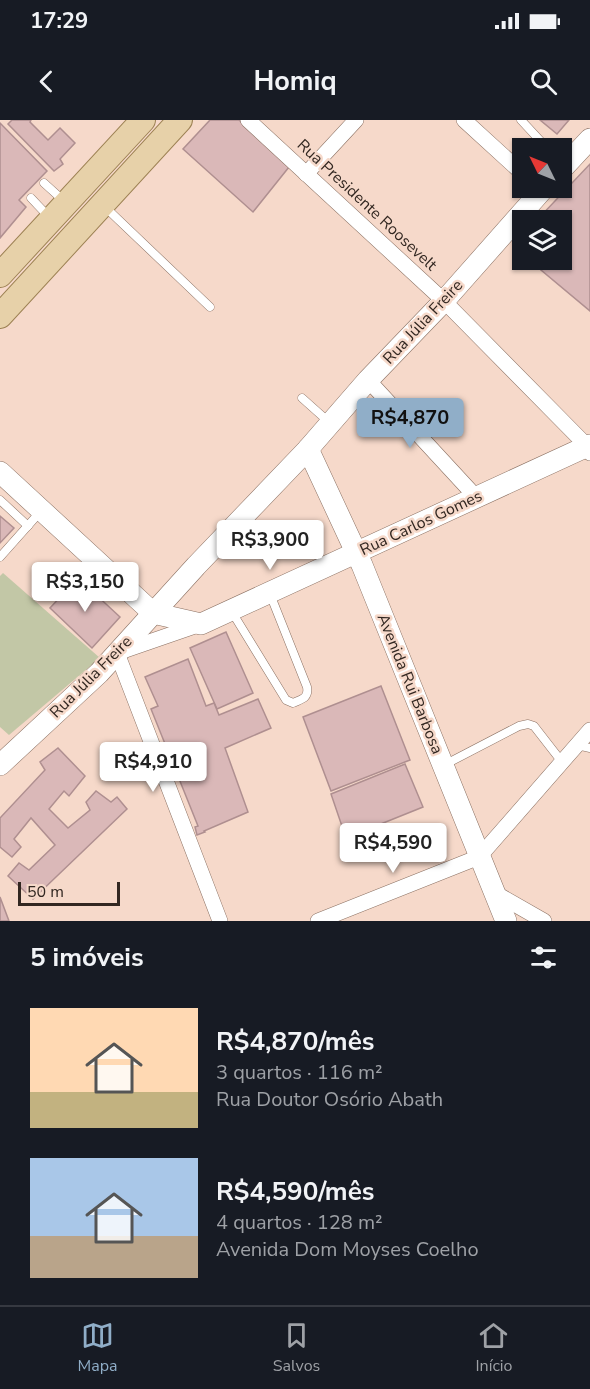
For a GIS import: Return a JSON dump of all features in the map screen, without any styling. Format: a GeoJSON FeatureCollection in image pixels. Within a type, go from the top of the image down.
{"type":"FeatureCollection","features":[{"type":"Feature","properties":{"kind":"main road"},"geometry":{"type":"LineString","coordinates":[[0,275],[143,120]]}},
{"type":"Feature","properties":{"kind":"main road"},"geometry":{"type":"LineString","coordinates":[[0,316],[180,120]]}},
{"type":"Feature","properties":{"kind":"main road"},"geometry":{"type":"LineString","coordinates":[[572,157],[590,139]]}},
{"type":"Feature","properties":{"kind":"main road","name":"Rua Júlia Freire"},"geometry":{"type":"LineString","coordinates":[[0,765],[99,673],[444,301],[533,198]]}},
{"type":"Feature","properties":{"kind":"main road","name":"Rua Carlos Gomes"},"geometry":{"type":"LineString","coordinates":[[201,624],[589,448]]}},
{"type":"Feature","properties":{"kind":"main road","name":"Avenida Rui Barbosa"},"geometry":{"type":"LineString","coordinates":[[308,449],[362,565],[506,921]]}},
{"type":"Feature","properties":{"kind":"main road"},"geometry":{"type":"LineString","coordinates":[[0,472],[35,518],[153,613],[201,624]]}},
{"type":"Feature","properties":{"kind":"street","name":"Rua Presidente Roosevelt"},"geometry":{"type":"LineString","coordinates":[[248,120],[444,301],[589,448]]}},
{"type":"Feature","properties":{"kind":"street"},"geometry":{"type":"LineString","coordinates":[[306,174],[356,120]]}},
{"type":"Feature","properties":{"kind":"street"},"geometry":{"type":"LineString","coordinates":[[464,120],[512,164]]}},
{"type":"Feature","properties":{"kind":"street"},"geometry":{"type":"LineString","coordinates":[[369,380],[477,497]]}},
{"type":"Feature","properties":{"kind":"street","name":"Rua Carlos Gomes"},"geometry":{"type":"LineString","coordinates":[[117,653],[201,624]]}},
{"type":"Feature","properties":{"kind":"street"},"geometry":{"type":"LineString","coordinates":[[117,653],[220,921]]}},
{"type":"Feature","properties":{"kind":"street"},"geometry":{"type":"LineString","coordinates":[[318,921],[479,857],[562,762],[583,747],[590,730]]}},
{"type":"Feature","properties":{"kind":"street"},"geometry":{"type":"LineString","coordinates":[[495,893],[544,921]]}},
{"type":"Feature","properties":{"kind":"lane"},"geometry":{"type":"LineString","coordinates":[[522,120],[538,138]]}},
{"type":"Feature","properties":{"kind":"lane"},"geometry":{"type":"LineString","coordinates":[[44,183],[59,211]]}},
{"type":"Feature","properties":{"kind":"lane"},"geometry":{"type":"LineString","coordinates":[[31,198],[59,211]]}},
{"type":"Feature","properties":{"kind":"lane"},"geometry":{"type":"LineString","coordinates":[[103,204],[210,307]]}},
{"type":"Feature","properties":{"kind":"lane"},"geometry":{"type":"LineString","coordinates":[[302,398],[330,424]]}},
{"type":"Feature","properties":{"kind":"lane"},"geometry":{"type":"LineString","coordinates":[[0,500],[35,518],[0,557]]}},
{"type":"Feature","properties":{"kind":"lane"},"geometry":{"type":"LineString","coordinates":[[231,610],[286,700],[293,703],[306,697],[307,687],[269,593]]}},
{"type":"Feature","properties":{"kind":"lane"},"geometry":{"type":"LineString","coordinates":[[442,766],[519,726],[528,724],[534,726],[562,762]]}},
{"type":"Feature","properties":{"kind":"green space"},"geometry":{"type":"Polygon","coordinates":[[[3,573],[100,658],[9,735],[0,727],[0,576],[3,573]]]}},
{"type":"Feature","properties":{"kind":"building"},"geometry":{"type":"Polygon","coordinates":[[[12,120],[31,120],[30,122],[48,140],[60,128],[75,143],[60,159],[63,164],[54,171],[8,124],[12,120]]]}},
{"type":"Feature","properties":{"kind":"building"},"geometry":{"type":"Polygon","coordinates":[[[210,120],[239,120],[289,167],[253,212],[183,149],[210,120]]]}},
{"type":"Feature","properties":{"kind":"building"},"geometry":{"type":"Polygon","coordinates":[[[540,120],[569,120],[557,134],[540,120]]]}},
{"type":"Feature","properties":{"kind":"building"},"geometry":{"type":"Polygon","coordinates":[[[0,123],[47,171],[19,200],[26,207],[0,238],[0,123]]]}},
{"type":"Feature","properties":{"kind":"building"},"geometry":{"type":"Polygon","coordinates":[[[590,164],[590,311],[541,270],[572,270],[572,210],[546,210],[558,198],[572,198],[572,183],[590,164]]]}},
{"type":"Feature","properties":{"kind":"building"},"geometry":{"type":"Polygon","coordinates":[[[0,516],[14,528],[0,543],[0,516]]]}},
{"type":"Feature","properties":{"kind":"building"},"geometry":{"type":"Polygon","coordinates":[[[78,578],[120,617],[92,648],[50,608],[78,578]]]}},
{"type":"Feature","properties":{"kind":"building"},"geometry":{"type":"Polygon","coordinates":[[[226,632],[253,693],[217,709],[190,648],[226,632]]]}},
{"type":"Feature","properties":{"kind":"building"},"geometry":{"type":"Polygon","coordinates":[[[188,659],[206,706],[214,703],[219,715],[258,699],[271,728],[225,748],[248,812],[197,835],[195,827],[198,826],[151,709],[158,706],[145,677],[188,659]]]}},
{"type":"Feature","properties":{"kind":"building"},"geometry":{"type":"Polygon","coordinates":[[[381,686],[410,760],[331,791],[303,717],[381,686]]]}},
{"type":"Feature","properties":{"kind":"building"},"geometry":{"type":"Polygon","coordinates":[[[58,748],[85,776],[69,796],[64,791],[49,809],[68,828],[90,810],[86,802],[96,791],[111,802],[117,797],[127,809],[33,899],[8,876],[19,863],[29,870],[55,845],[31,818],[14,839],[21,847],[12,857],[0,847],[0,818],[45,770],[40,762],[58,748]]]}},
{"type":"Feature","properties":{"kind":"building"},"geometry":{"type":"Polygon","coordinates":[[[405,764],[423,807],[346,838],[331,794],[405,764]]]}},
{"type":"Feature","properties":{"kind":"building"},"geometry":{"type":"Polygon","coordinates":[[[0,897],[9,921],[0,921],[0,897]]]}}]}
